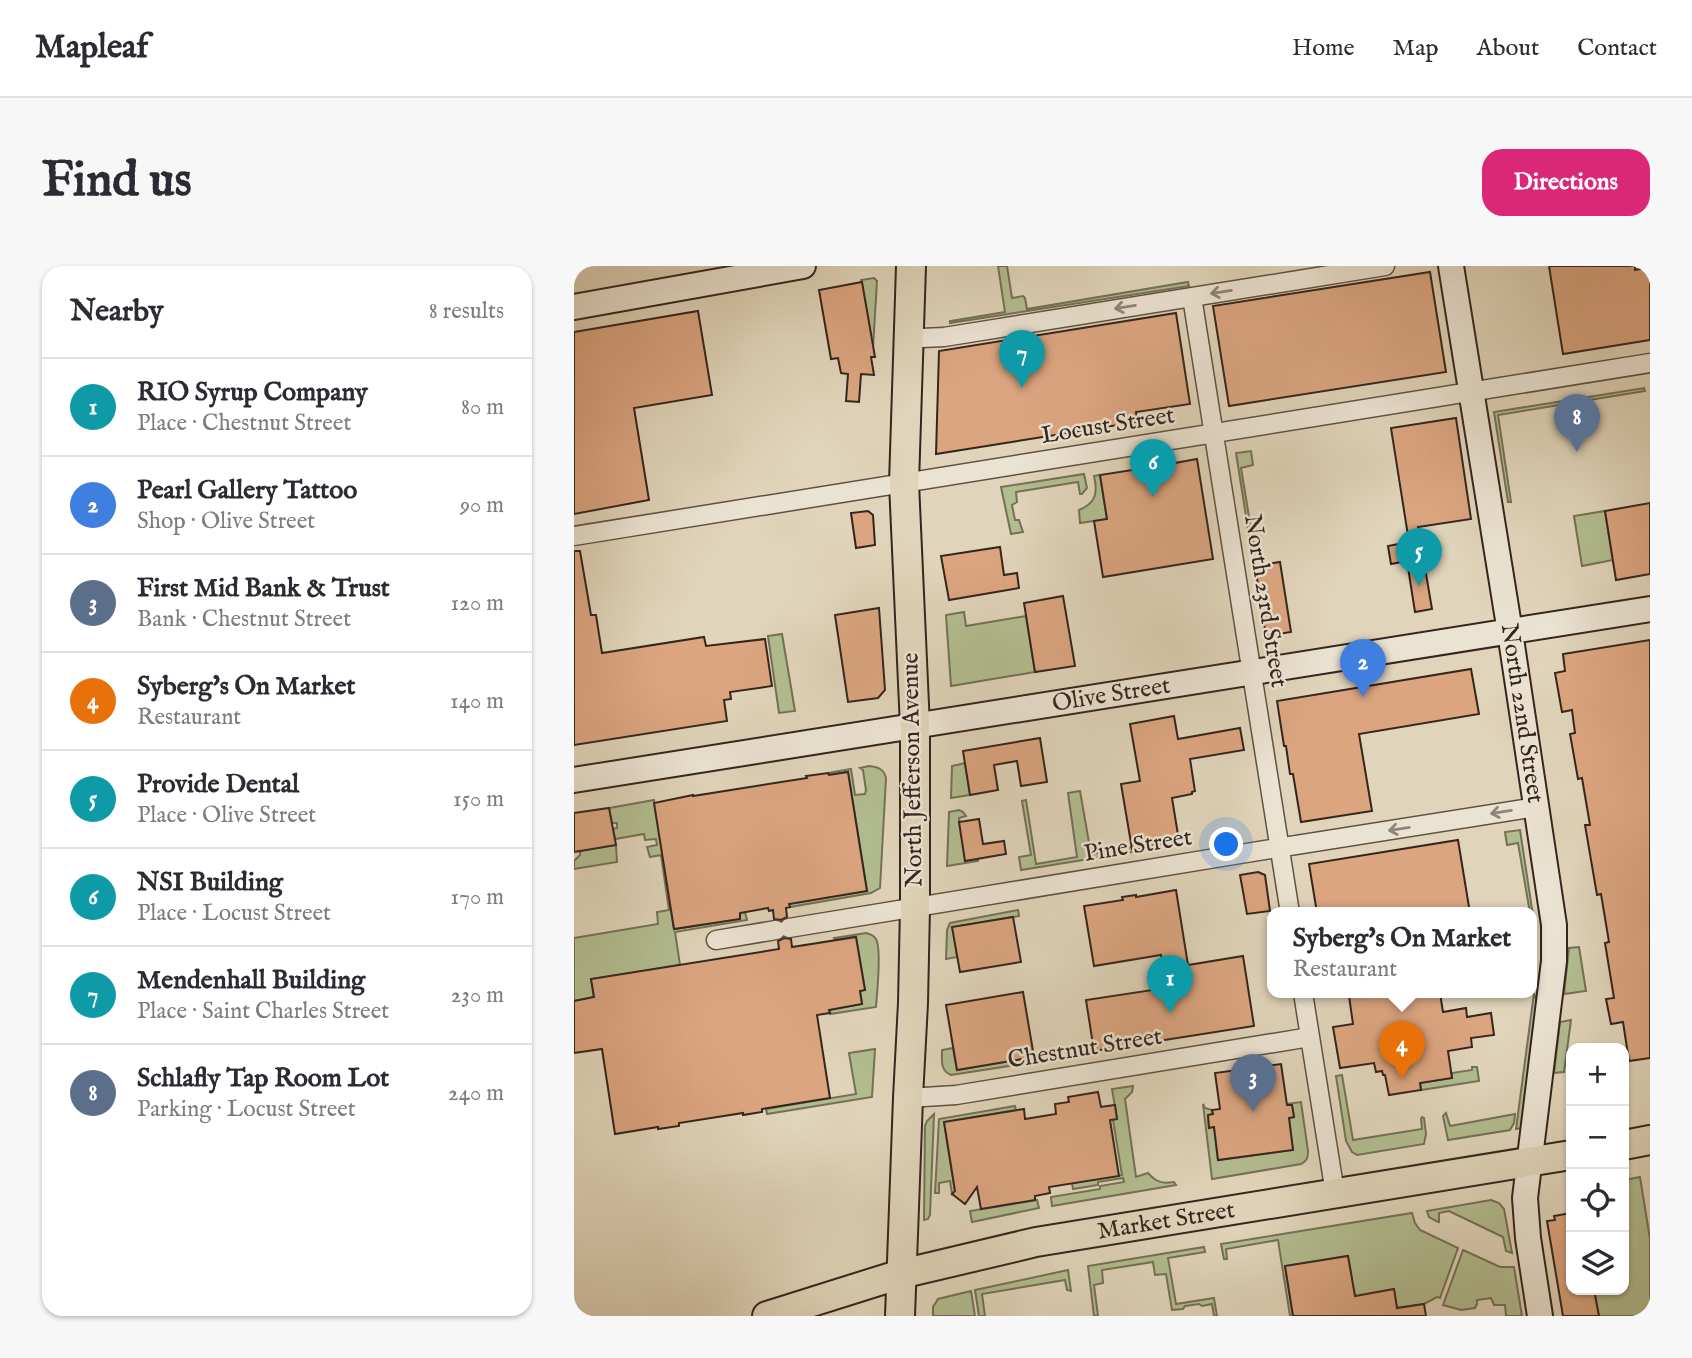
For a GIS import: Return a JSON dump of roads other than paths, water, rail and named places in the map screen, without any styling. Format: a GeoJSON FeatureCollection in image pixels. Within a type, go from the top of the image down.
{"type":"FeatureCollection","features":[{"type":"Feature","properties":{"kind":"main road"},"geometry":{"type":"LineString","coordinates":[[574,307],[803,266]]}},
{"type":"Feature","properties":{"kind":"main road","name":"North Jefferson Avenue"},"geometry":{"type":"LineString","coordinates":[[900,1316],[915,907],[915,727],[904,483],[911,266]]}},
{"type":"Feature","properties":{"kind":"main road","name":"North 22nd Street"},"geometry":{"type":"LineString","coordinates":[[1451,266],[1552,903],[1555,944],[1525,1190],[1525,1217],[1540,1316]]}},
{"type":"Feature","properties":{"kind":"main road","name":"Olive Street"},"geometry":{"type":"LineString","coordinates":[[574,780],[1650,610]]}},
{"type":"Feature","properties":{"kind":"main road"},"geometry":{"type":"LineString","coordinates":[[1629,1144],[1650,1140]]}},
{"type":"Feature","properties":{"kind":"main road","name":"Market Street"},"geometry":{"type":"LineString","coordinates":[[767,1316],[901,1274],[1037,1242],[1566,1156]]}},
{"type":"Feature","properties":{"kind":"street"},"geometry":{"type":"LineString","coordinates":[[908,336],[944,337],[1385,266]]}},
{"type":"Feature","properties":{"kind":"street","name":"North 23rd Street"},"geometry":{"type":"LineString","coordinates":[[1192,296],[1289,907]]}},
{"type":"Feature","properties":{"kind":"street","name":"Locust Street"},"geometry":{"type":"LineString","coordinates":[[574,536],[1650,363]]}},
{"type":"Feature","properties":{"kind":"street","name":"Pine Street"},"geometry":{"type":"LineString","coordinates":[[716,940],[1536,807]]}},
{"type":"Feature","properties":{"kind":"street"},"geometry":{"type":"LineString","coordinates":[[1304,998],[1335,1193]]}},
{"type":"Feature","properties":{"kind":"street","name":"Chestnut Street"},"geometry":{"type":"LineString","coordinates":[[908,1098],[956,1095],[1310,1037]]}},
{"type":"Feature","properties":{"kind":"place","name":"Mendenhall Building"},"geometry":{"type":"Point","coordinates":[1022,388]}},
{"type":"Feature","properties":{"kind":"place","name":"Schlafly Tap Room Lot"},"geometry":{"type":"Point","coordinates":[1577,452]}},
{"type":"Feature","properties":{"kind":"place","name":"NSI Building"},"geometry":{"type":"Point","coordinates":[1153,497]}},
{"type":"Feature","properties":{"kind":"place","name":"Provide Dental"},"geometry":{"type":"Point","coordinates":[1419,586]}},
{"type":"Feature","properties":{"kind":"place","name":"Pearl Gallery Tattoo"},"geometry":{"type":"Point","coordinates":[1363,697]}},
{"type":"Feature","properties":{"kind":"place","name":"RIO Syrup Company"},"geometry":{"type":"Point","coordinates":[1170,1013]}},
{"type":"Feature","properties":{"kind":"place","name":"Syberg's On Market"},"geometry":{"type":"Point","coordinates":[1402,1079]}},
{"type":"Feature","properties":{"kind":"place","name":"First Mid Bank & Trust"},"geometry":{"type":"Point","coordinates":[1253,1112]}}]}
